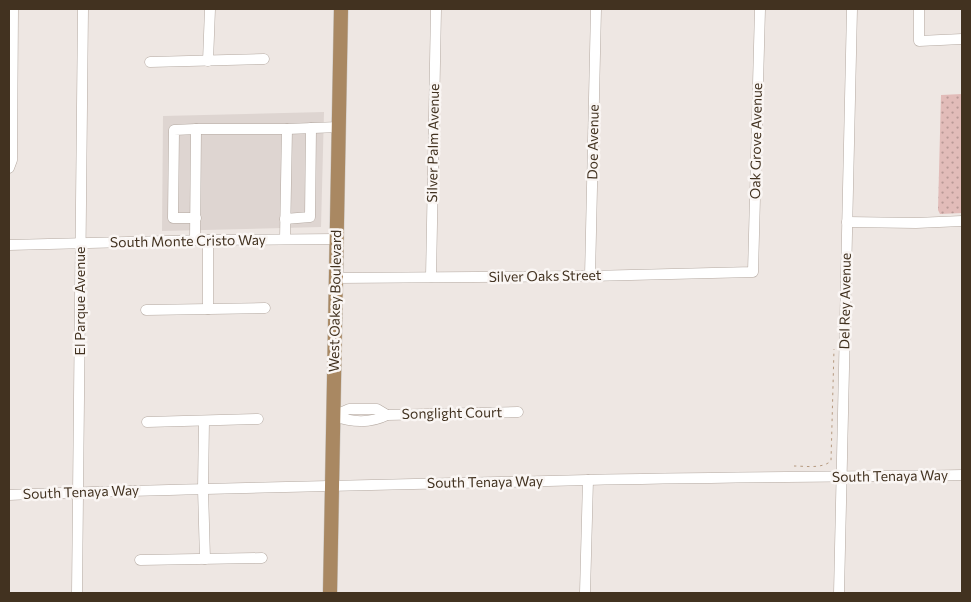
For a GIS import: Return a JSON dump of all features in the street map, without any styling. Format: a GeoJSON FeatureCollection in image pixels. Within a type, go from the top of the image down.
{"type":"FeatureCollection","features":[{"type":"Feature","properties":{"kind":"main road","name":"West Oakey Boulevard"},"geometry":{"type":"LineString","coordinates":[[330,593],[341,9]]}},
{"type":"Feature","properties":{"kind":"street"},"geometry":{"type":"LineString","coordinates":[[9,168],[12,160],[13,9]]}},
{"type":"Feature","properties":{"kind":"street","name":"El Parque Avenue"},"geometry":{"type":"LineString","coordinates":[[77,593],[83,9]]}},
{"type":"Feature","properties":{"kind":"street"},"geometry":{"type":"LineString","coordinates":[[208,61],[210,9]]}},
{"type":"Feature","properties":{"kind":"street","name":"Silver Palm Avenue"},"geometry":{"type":"LineString","coordinates":[[431,277],[436,9]]}},
{"type":"Feature","properties":{"kind":"street","name":"Doe Avenue"},"geometry":{"type":"LineString","coordinates":[[590,276],[596,9]]}},
{"type":"Feature","properties":{"kind":"street","name":"Oak Grove Avenue"},"geometry":{"type":"LineString","coordinates":[[753,272],[760,9]]}},
{"type":"Feature","properties":{"kind":"street","name":"Del Rey Avenue"},"geometry":{"type":"LineString","coordinates":[[839,593],[852,9]]}},
{"type":"Feature","properties":{"kind":"street"},"geometry":{"type":"LineString","coordinates":[[919,9],[919,41],[962,39]]}},
{"type":"Feature","properties":{"kind":"street"},"geometry":{"type":"LineString","coordinates":[[150,62],[264,59]]}},
{"type":"Feature","properties":{"kind":"street"},"geometry":{"type":"LineString","coordinates":[[196,218],[173,218],[174,130],[339,127]]}},
{"type":"Feature","properties":{"kind":"street"},"geometry":{"type":"LineString","coordinates":[[285,219],[310,217],[310,128]]}},
{"type":"Feature","properties":{"kind":"street"},"geometry":{"type":"LineString","coordinates":[[195,240],[196,129]]}},
{"type":"Feature","properties":{"kind":"street"},"geometry":{"type":"LineString","coordinates":[[285,239],[287,129]]}},
{"type":"Feature","properties":{"kind":"street"},"geometry":{"type":"LineString","coordinates":[[847,222],[916,223],[962,221]]}},
{"type":"Feature","properties":{"kind":"street","name":"South Monte Cristo Way"},"geometry":{"type":"LineString","coordinates":[[9,245],[81,242],[336,239]]}},
{"type":"Feature","properties":{"kind":"street"},"geometry":{"type":"LineString","coordinates":[[208,240],[208,309]]}},
{"type":"Feature","properties":{"kind":"street","name":"Silver Oaks Street"},"geometry":{"type":"LineString","coordinates":[[336,278],[590,276],[753,272]]}},
{"type":"Feature","properties":{"kind":"street"},"geometry":{"type":"LineString","coordinates":[[146,310],[265,308]]}},
{"type":"Feature","properties":{"kind":"street","name":"Songlight Court"},"geometry":{"type":"LineString","coordinates":[[333,416],[349,409],[377,409],[387,415]]}},
{"type":"Feature","properties":{"kind":"street"},"geometry":{"type":"LineString","coordinates":[[364,409],[365,421]]}},
{"type":"Feature","properties":{"kind":"street","name":"Songlight Court"},"geometry":{"type":"LineString","coordinates":[[333,416],[349,421],[365,421],[377,420],[387,415],[518,412]]}},
{"type":"Feature","properties":{"kind":"street"},"geometry":{"type":"LineString","coordinates":[[148,422],[258,419]]}},
{"type":"Feature","properties":{"kind":"street"},"geometry":{"type":"LineString","coordinates":[[204,420],[205,559]]}},
{"type":"Feature","properties":{"kind":"street","name":"South Tenaya Way"},"geometry":{"type":"LineString","coordinates":[[9,494],[332,485],[962,475]]}},
{"type":"Feature","properties":{"kind":"street"},"geometry":{"type":"LineString","coordinates":[[585,593],[588,480]]}},
{"type":"Feature","properties":{"kind":"street"},"geometry":{"type":"LineString","coordinates":[[140,560],[262,558]]}},
{"type":"Feature","properties":{"kind":"path"},"geometry":{"type":"LineString","coordinates":[[794,466],[820,466],[827,465],[831,461],[834,349]]}},
{"type":"Feature","properties":{"kind":"shaded area"},"geometry":{"type":"Polygon","coordinates":[[[962,94],[962,213],[940,214],[938,210],[941,95],[962,94]]]}},
{"type":"Feature","properties":{"kind":"shaded area"},"geometry":{"type":"Polygon","coordinates":[[[324,112],[321,227],[162,231],[163,116],[324,112]]]}}]}
